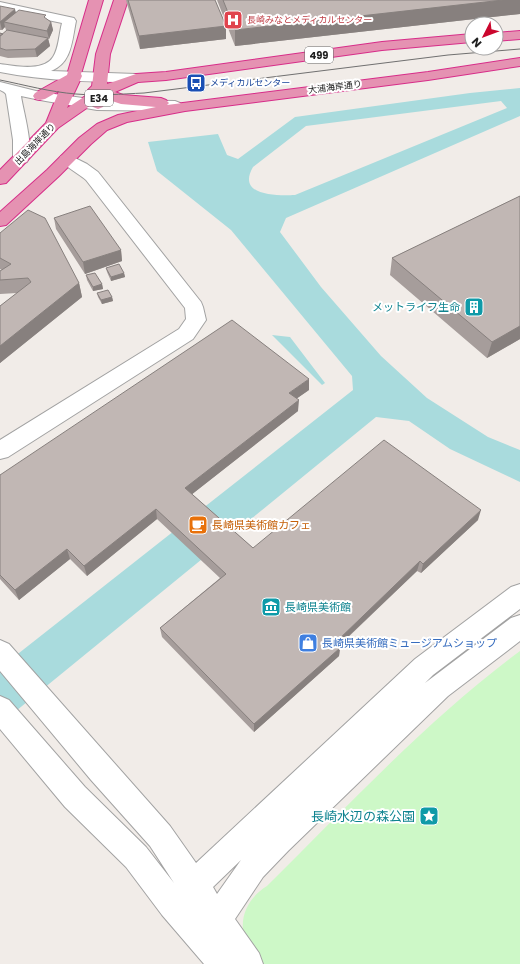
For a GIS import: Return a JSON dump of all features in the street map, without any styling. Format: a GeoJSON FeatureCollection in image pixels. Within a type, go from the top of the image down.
{"type":"FeatureCollection","features":[{"type":"Feature","properties":{"kind":"highway"},"geometry":{"type":"LineString","coordinates":[[53,125],[62,100],[73,78],[96,0]]}},
{"type":"Feature","properties":{"kind":"highway","name":"E34"},"geometry":{"type":"LineString","coordinates":[[85,140],[103,54],[121,0]]}},
{"type":"Feature","properties":{"kind":"highway"},"geometry":{"type":"LineString","coordinates":[[504,36],[520,35]]}},
{"type":"Feature","properties":{"kind":"highway","name":"499"},"geometry":{"type":"LineString","coordinates":[[136,78],[166,76],[382,46],[464,39]]}},
{"type":"Feature","properties":{"kind":"highway"},"geometry":{"type":"LineString","coordinates":[[103,54],[113,68],[136,78]]}},
{"type":"Feature","properties":{"kind":"highway","name":"E34"},"geometry":{"type":"LineString","coordinates":[[73,78],[87,69],[103,54]]}},
{"type":"Feature","properties":{"kind":"highway","name":"大浦海岸通り"},"geometry":{"type":"LineString","coordinates":[[85,140],[102,127],[123,118],[185,106],[428,76],[520,62]]}},
{"type":"Feature","properties":{"kind":"highway"},"geometry":{"type":"LineString","coordinates":[[73,78],[95,95]]}},
{"type":"Feature","properties":{"kind":"highway"},"geometry":{"type":"LineString","coordinates":[[40,96],[73,78]]}},
{"type":"Feature","properties":{"kind":"highway","name":"出島海岸通り"},"geometry":{"type":"LineString","coordinates":[[0,180],[53,125],[95,95],[136,78]]}},
{"type":"Feature","properties":{"kind":"highway"},"geometry":{"type":"LineString","coordinates":[[0,221],[67,159],[85,140]]}},
{"type":"Feature","properties":{"kind":"street"},"geometry":{"type":"LineString","coordinates":[[0,6],[70,21],[60,59],[55,66],[40,71],[19,72]]}},
{"type":"Feature","properties":{"kind":"street"},"geometry":{"type":"LineString","coordinates":[[0,68],[19,72],[73,78]]}},
{"type":"Feature","properties":{"kind":"street"},"geometry":{"type":"LineString","coordinates":[[21,159],[21,140],[6,94],[40,96],[62,100],[95,95],[118,106],[185,106]]}},
{"type":"Feature","properties":{"kind":"street"},"geometry":{"type":"LineString","coordinates":[[0,451],[186,334],[196,320],[194,306],[92,176],[81,167],[67,159]]}},
{"type":"Feature","properties":{"kind":"street"},"geometry":{"type":"LineString","coordinates":[[172,905],[424,667],[520,596]]}},
{"type":"Feature","properties":{"kind":"street"},"geometry":{"type":"LineString","coordinates":[[208,928],[253,866],[439,687],[520,626]]}},
{"type":"Feature","properties":{"kind":"street"},"geometry":{"type":"LineString","coordinates":[[2,653],[51,713],[160,836],[194,885],[208,928],[224,964]]}},
{"type":"Feature","properties":{"kind":"street"},"geometry":{"type":"LineString","coordinates":[[0,709],[75,797],[136,857],[172,905],[208,928],[248,964]]}},
{"type":"Feature","properties":{"kind":"green space","name":"長崎水辺の森公園"},"geometry":{"type":"Polygon","coordinates":[[[520,651],[520,964],[246,964],[248,943],[243,930],[243,923],[246,910],[252,899],[421,734],[486,677],[520,651]]]}},
{"type":"Feature","properties":{"kind":"water"},"geometry":{"type":"Polygon","coordinates":[[[520,88],[520,116],[286,218],[280,232],[321,287],[381,356],[427,398],[488,437],[520,450],[520,482],[450,449],[409,421],[376,417],[0,724],[0,668],[353,390],[352,376],[231,230],[157,171],[148,142],[218,134],[227,155],[238,159],[295,117],[470,93],[520,88]],[[501,101],[306,126],[253,167],[249,177],[250,184],[254,189],[269,194],[295,195],[507,108],[501,101]]]}},
{"type":"Feature","properties":{"kind":"water"},"geometry":{"type":"Polygon","coordinates":[[[272,335],[290,337],[325,383],[322,385],[272,335]]]}},
{"type":"Feature","properties":{"kind":"building"},"geometry":{"type":"Polygon","coordinates":[[[128,0],[215,0],[226,26],[139,36],[128,0]]]}},
{"type":"Feature","properties":{"kind":"building"},"geometry":{"type":"Polygon","coordinates":[[[223,0],[503,0],[235,30],[223,0]]]}},
{"type":"Feature","properties":{"kind":"building"},"geometry":{"type":"Polygon","coordinates":[[[0,6],[15,9],[0,22],[0,6]]]}},
{"type":"Feature","properties":{"kind":"building"},"geometry":{"type":"Polygon","coordinates":[[[19,10],[46,15],[44,17],[51,22],[47,31],[4,22],[19,10]]]}},
{"type":"Feature","properties":{"kind":"building"},"geometry":{"type":"Polygon","coordinates":[[[7,30],[48,38],[35,49],[6,50],[0,48],[0,36],[7,30]]]}},
{"type":"Feature","properties":{"kind":"building","name":"メットライフ生命"},"geometry":{"type":"Polygon","coordinates":[[[520,196],[520,326],[492,342],[392,258],[520,196]]]}},
{"type":"Feature","properties":{"kind":"building"},"geometry":{"type":"Polygon","coordinates":[[[90,206],[121,250],[83,262],[54,218],[90,206]]]}},
{"type":"Feature","properties":{"kind":"building"},"geometry":{"type":"Polygon","coordinates":[[[28,210],[45,218],[79,283],[0,346],[0,306],[31,282],[28,278],[0,280],[0,271],[11,264],[0,258],[0,233],[28,210]]]}},
{"type":"Feature","properties":{"kind":"building"},"geometry":{"type":"Polygon","coordinates":[[[119,264],[124,273],[111,277],[106,268],[119,264]]]}},
{"type":"Feature","properties":{"kind":"building"},"geometry":{"type":"Polygon","coordinates":[[[95,273],[102,284],[93,287],[86,275],[95,273]]]}},
{"type":"Feature","properties":{"kind":"building"},"geometry":{"type":"Polygon","coordinates":[[[108,290],[112,297],[101,300],[97,293],[108,290]]]}},
{"type":"Feature","properties":{"kind":"building"},"geometry":{"type":"Polygon","coordinates":[[[232,320],[309,379],[289,393],[299,400],[185,488],[253,548],[384,440],[481,510],[423,564],[420,561],[335,643],[340,648],[254,724],[160,628],[226,574],[156,509],[84,566],[67,549],[15,590],[0,575],[0,475],[232,320]]]}},
{"type":"Feature","properties":{"kind":"tram line"},"geometry":{"type":"LineString","coordinates":[[0,80],[47,90],[76,94],[102,95],[144,93],[448,55],[520,49]]}},
{"type":"Feature","properties":{"kind":"place","name":"長崎みなとメディカルセンター"},"geometry":{"type":"Point","coordinates":[233,20]}},
{"type":"Feature","properties":{"kind":"place","name":"メディカルセンター"},"geometry":{"type":"Point","coordinates":[196,83]}},
{"type":"Feature","properties":{"kind":"place","name":"メットライフ生命"},"geometry":{"type":"Point","coordinates":[474,307]}},
{"type":"Feature","properties":{"kind":"place","name":"長崎県美術館カフェ"},"geometry":{"type":"Point","coordinates":[198,525]}},
{"type":"Feature","properties":{"kind":"place","name":"長崎県美術館"},"geometry":{"type":"Point","coordinates":[271,607]}},
{"type":"Feature","properties":{"kind":"place","name":"長崎県美術館ミュージアムショップ"},"geometry":{"type":"Point","coordinates":[308,643]}},
{"type":"Feature","properties":{"kind":"place","name":"長崎水辺の森公園"},"geometry":{"type":"Point","coordinates":[429,816]}}]}
